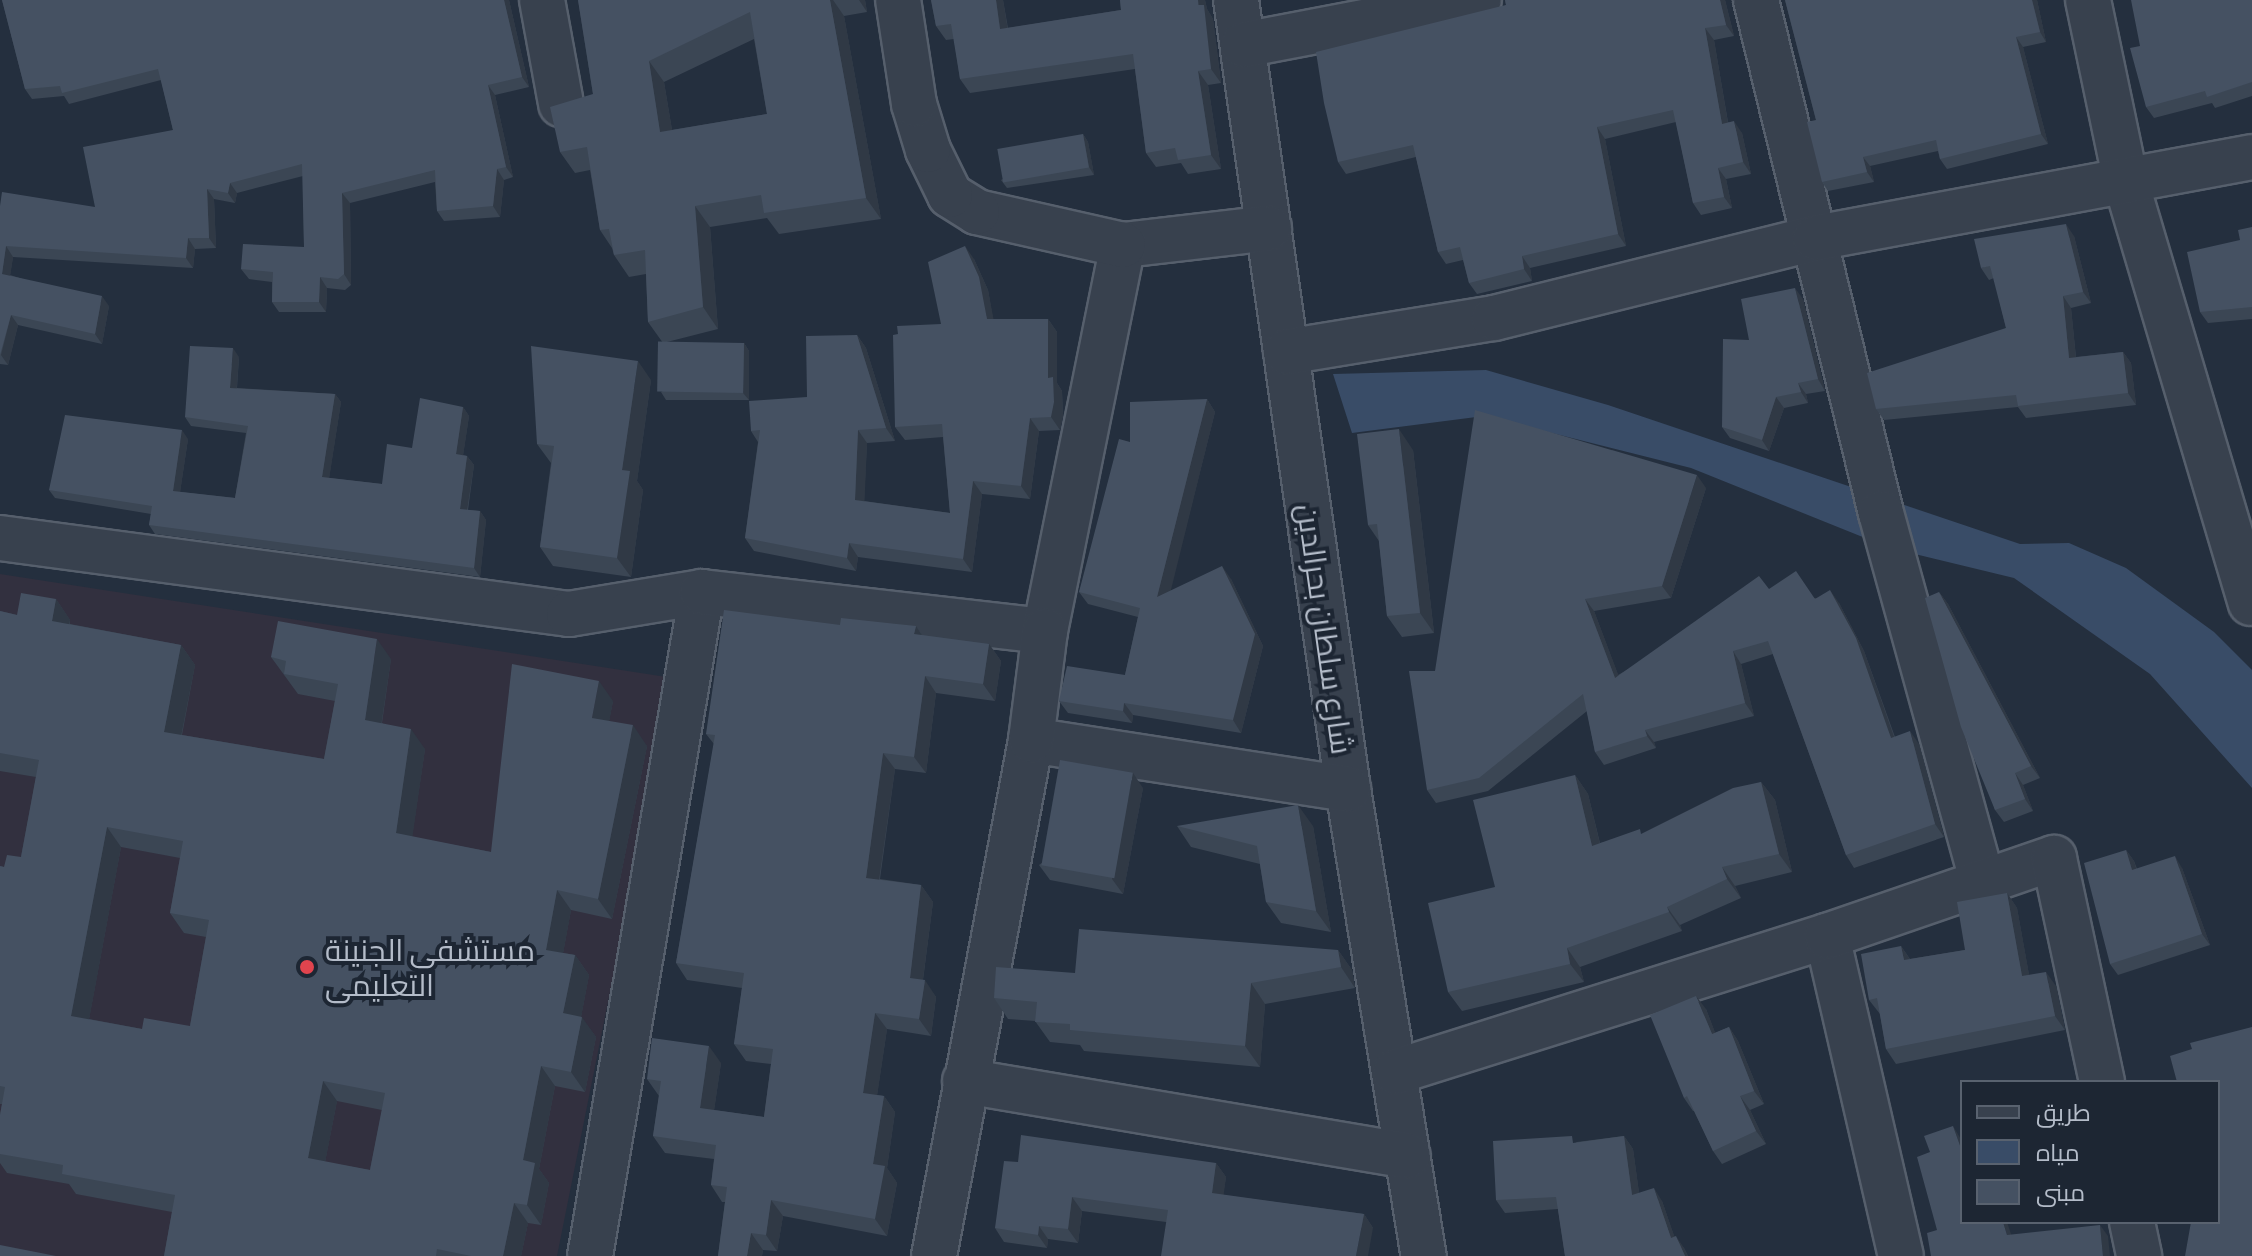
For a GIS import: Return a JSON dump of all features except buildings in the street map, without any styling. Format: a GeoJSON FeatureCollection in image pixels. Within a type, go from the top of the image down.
{"type":"FeatureCollection","features":[{"type":"Feature","properties":{"kind":"street"},"geometry":{"type":"LineString","coordinates":[[542,0],[561,104]]}},
{"type":"Feature","properties":{"kind":"street"},"geometry":{"type":"LineString","coordinates":[[898,0],[914,104],[928,150],[950,195],[977,212],[1123,245],[1269,228]]}},
{"type":"Feature","properties":{"kind":"street","name":"شارع سلطان بحرالدين"},"geometry":{"type":"LineString","coordinates":[[1236,0],[1348,789],[1424,1256]]}},
{"type":"Feature","properties":{"kind":"street"},"geometry":{"type":"LineString","coordinates":[[1243,45],[1479,0]]}},
{"type":"Feature","properties":{"kind":"street"},"geometry":{"type":"LineString","coordinates":[[1756,0],[1881,513],[1982,880]]}},
{"type":"Feature","properties":{"kind":"street"},"geometry":{"type":"LineString","coordinates":[[2088,0],[2126,182],[2251,603]]}},
{"type":"Feature","properties":{"kind":"street"},"geometry":{"type":"LineString","coordinates":[[1286,352],[1494,318],[1815,238],[2252,157]]}},
{"type":"Feature","properties":{"kind":"street"},"geometry":{"type":"LineString","coordinates":[[934,1256],[1031,740],[1045,631],[1123,245]]}},
{"type":"Feature","properties":{"kind":"street"},"geometry":{"type":"LineString","coordinates":[[0,538],[569,614],[702,592],[1045,631]]}},
{"type":"Feature","properties":{"kind":"street"},"geometry":{"type":"LineString","coordinates":[[590,1256],[702,592]]}},
{"type":"Feature","properties":{"kind":"street"},"geometry":{"type":"LineString","coordinates":[[1031,740],[1348,789]]}},
{"type":"Feature","properties":{"kind":"street"},"geometry":{"type":"LineString","coordinates":[[1395,1072],[1827,936],[1982,880],[2054,858],[2102,1080]]}},
{"type":"Feature","properties":{"kind":"street"},"geometry":{"type":"LineString","coordinates":[[1827,936],[1901,1256]]}},
{"type":"Feature","properties":{"kind":"street"},"geometry":{"type":"LineString","coordinates":[[965,1081],[1408,1156]]}},
{"type":"Feature","properties":{"kind":"street"},"geometry":{"type":"LineString","coordinates":[[2132,1224],[2139,1256]]}},
{"type":"Feature","properties":{"kind":"shaded area","name":"مستشفي الجنينة التعليمى"},"geometry":{"type":"Polygon","coordinates":[[[0,574],[673,678],[557,1256],[0,1256],[0,574]]]}},
{"type":"Feature","properties":{"kind":"water"},"geometry":{"type":"Polygon","coordinates":[[[1486,370],[1608,405],[2020,544],[2069,543],[2126,568],[2214,632],[2252,670],[2252,788],[2150,674],[2014,578],[1890,548],[1691,468],[1484,416],[1352,433],[1333,374],[1486,370]]]}},
{"type":"Feature","properties":{"kind":"place","name":"مستشفي الجنينة التعليمى"},"geometry":{"type":"Point","coordinates":[307,967]}}]}
